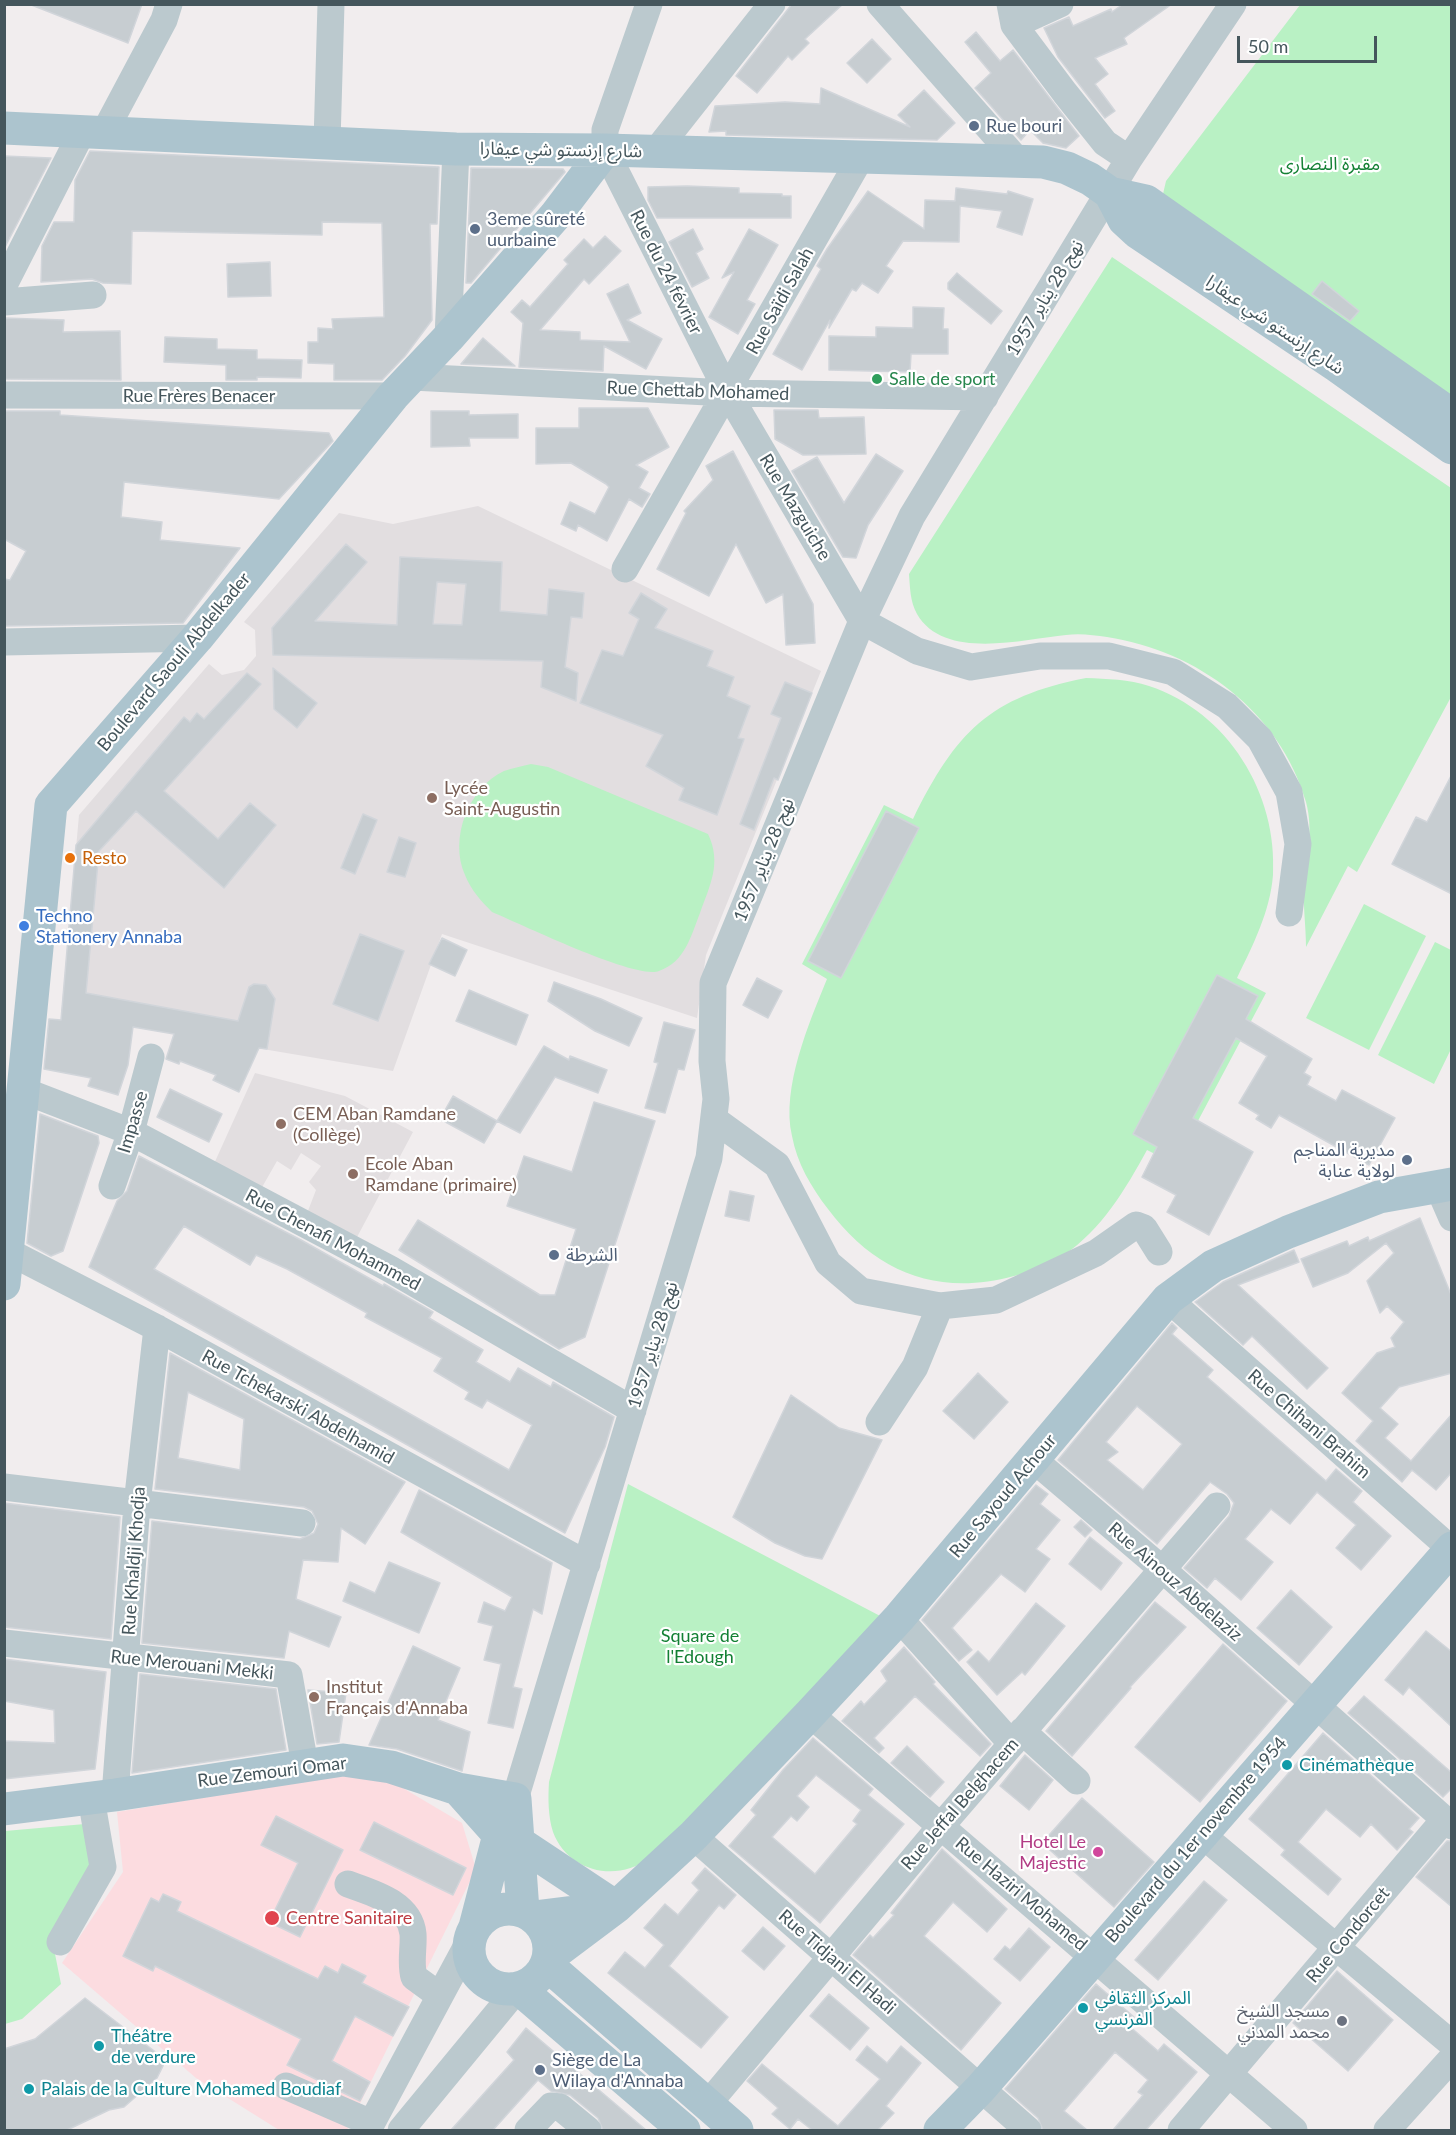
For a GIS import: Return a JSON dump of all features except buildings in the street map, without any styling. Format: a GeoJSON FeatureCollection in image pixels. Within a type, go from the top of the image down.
{"type":"FeatureCollection","features":[{"type":"Feature","properties":{"kind":"main road","name":"شارع إرنستو شي عيفارا"},"geometry":{"type":"LineString","coordinates":[[4,128],[456,149],[656,151],[1043,162],[1067,168],[1090,179],[1110,193],[1146,201],[1344,356],[1452,448]]}},
{"type":"Feature","properties":{"kind":"main road","name":"Boulevard Saouli Abdelkader"},"geometry":{"type":"LineString","coordinates":[[4,1284],[9,1252],[22,1090],[51,805],[197,638],[402,387],[555,216],[605,150]]}},
{"type":"Feature","properties":{"kind":"main road","name":"شارع إرنستو شي عيفارا"},"geometry":{"type":"LineString","coordinates":[[1344,356],[1452,415]]}},
{"type":"Feature","properties":{"kind":"main road","name":"Rue Sayoud Achour"},"geometry":{"type":"LineString","coordinates":[[547,1961],[616,1907],[693,1836],[810,1714],[899,1618],[1168,1299],[1213,1266],[1288,1232],[1379,1197],[1445,1185]]}},
{"type":"Feature","properties":{"kind":"main road","name":"Boulevard du 1er novembre 1954"},"geometry":{"type":"LineString","coordinates":[[940,2130],[980,2089],[1451,1548]]}},
{"type":"Feature","properties":{"kind":"main road","name":"Rue Zemouri Omar"},"geometry":{"type":"LineString","coordinates":[[11,1806],[103,1796],[343,1760],[391,1767],[458,1789],[515,1798]]}},
{"type":"Feature","properties":{"kind":"main road"},"geometry":{"type":"LineString","coordinates":[[458,1789],[508,1838],[616,1907]]}},
{"type":"Feature","properties":{"kind":"main road"},"geometry":{"type":"LineString","coordinates":[[508,1838],[528,1914],[543,1927],[548,1939],[547,1961],[540,1974],[518,1988],[499,1987],[481,1977],[472,1960],[473,1933],[508,1838],[515,1798]]}},
{"type":"Feature","properties":{"kind":"main road"},"geometry":{"type":"LineString","coordinates":[[473,1933],[485,1917],[496,1911],[510,1909],[528,1914],[616,1907]]}},
{"type":"Feature","properties":{"kind":"main road"},"geometry":{"type":"LineString","coordinates":[[547,1961],[737,2130]]}},
{"type":"Feature","properties":{"kind":"main road"},"geometry":{"type":"LineString","coordinates":[[518,1988],[684,2130]]}},
{"type":"Feature","properties":{"kind":"street"},"geometry":{"type":"LineString","coordinates":[[4,285],[94,131],[164,20],[169,4]]}},
{"type":"Feature","properties":{"kind":"street"},"geometry":{"type":"LineString","coordinates":[[327,142],[331,4]]}},
{"type":"Feature","properties":{"kind":"street"},"geometry":{"type":"LineString","coordinates":[[605,150],[605,130],[649,4]]}},
{"type":"Feature","properties":{"kind":"street"},"geometry":{"type":"LineString","coordinates":[[656,151],[772,4]]}},
{"type":"Feature","properties":{"kind":"street"},"geometry":{"type":"LineString","coordinates":[[880,4],[1018,161]]}},
{"type":"Feature","properties":{"kind":"street"},"geometry":{"type":"LineString","coordinates":[[1060,4],[1012,15],[1105,143],[1129,159]]}},
{"type":"Feature","properties":{"kind":"street","name":"نهج 28 يناير 1957"},"geometry":{"type":"LineString","coordinates":[[515,1798],[709,1158],[715,1120],[713,983],[862,621],[912,516],[1129,159],[1233,4]]}},
{"type":"Feature","properties":{"kind":"street"},"geometry":{"type":"LineString","coordinates":[[448,338],[456,149]]}},
{"type":"Feature","properties":{"kind":"street","name":"Rue du 24 février"},"geometry":{"type":"LineString","coordinates":[[605,150],[728,393]]}},
{"type":"Feature","properties":{"kind":"street","name":"Rue Saïdi Salah"},"geometry":{"type":"LineString","coordinates":[[625,569],[728,393],[861,157]]}},
{"type":"Feature","properties":{"kind":"street"},"geometry":{"type":"LineString","coordinates":[[4,302],[93,295]]}},
{"type":"Feature","properties":{"kind":"street","name":"Rue Chettab Mohamed"},"geometry":{"type":"LineString","coordinates":[[402,387],[985,397]]}},
{"type":"Feature","properties":{"kind":"street","name":"Rue Frères Benacer"},"geometry":{"type":"LineString","coordinates":[[4,395],[402,387]]}},
{"type":"Feature","properties":{"kind":"street","name":"Rue Mazguiche"},"geometry":{"type":"LineString","coordinates":[[728,393],[862,621]]}},
{"type":"Feature","properties":{"kind":"street"},"geometry":{"type":"LineString","coordinates":[[862,621],[917,651],[971,667],[1040,656],[1109,656],[1173,672],[1227,706],[1260,739],[1289,792],[1298,844],[1289,913]]}},
{"type":"Feature","properties":{"kind":"street"},"geometry":{"type":"LineString","coordinates":[[4,642],[197,638]]}},
{"type":"Feature","properties":{"kind":"street","name":"Impasse"},"geometry":{"type":"LineString","coordinates":[[112,1186],[131,1132],[151,1057]]}},
{"type":"Feature","properties":{"kind":"street","name":"Rue Chenafi Mohammed"},"geometry":{"type":"LineString","coordinates":[[22,1090],[131,1132],[390,1269],[633,1410]]}},
{"type":"Feature","properties":{"kind":"street"},"geometry":{"type":"LineString","coordinates":[[715,1120],[777,1165],[828,1263],[861,1291],[940,1306],[996,1300],[1096,1253],[1136,1225],[1144,1228],[1160,1251]]}},
{"type":"Feature","properties":{"kind":"street"},"geometry":{"type":"LineString","coordinates":[[1445,1185],[1452,1218]]}},
{"type":"Feature","properties":{"kind":"street","name":"Rue Tchekarski Abdelhamid"},"geometry":{"type":"LineString","coordinates":[[9,1252],[157,1328],[587,1564]]}},
{"type":"Feature","properties":{"kind":"street","name":"Rue Chihani Brahim"},"geometry":{"type":"LineString","coordinates":[[1168,1299],[1451,1548]]}},
{"type":"Feature","properties":{"kind":"street"},"geometry":{"type":"LineString","coordinates":[[879,1422],[915,1367],[940,1306]]}},
{"type":"Feature","properties":{"kind":"street","name":"Rue Khaldji Khodja"},"geometry":{"type":"LineString","coordinates":[[60,1942],[103,1868],[103,1796],[127,1658],[137,1504],[157,1328]]}},
{"type":"Feature","properties":{"kind":"street","name":"Rue Ainouz Abdelaziz"},"geometry":{"type":"LineString","coordinates":[[1034,1460],[1162,1569],[1448,1823]]}},
{"type":"Feature","properties":{"kind":"street"},"geometry":{"type":"LineString","coordinates":[[4,1487],[302,1522]]}},
{"type":"Feature","properties":{"kind":"street","name":"Rue Jeffal Belghacem"},"geometry":{"type":"LineString","coordinates":[[707,2105],[831,1955],[1217,1506]]}},
{"type":"Feature","properties":{"kind":"street"},"geometry":{"type":"LineString","coordinates":[[899,1618],[1017,1738],[1077,1781]]}},
{"type":"Feature","properties":{"kind":"street","name":"Rue Merouani Mekki"},"geometry":{"type":"LineString","coordinates":[[4,1643],[290,1675],[305,1765]]}},
{"type":"Feature","properties":{"kind":"street","name":"Rue Haziri Mohamed"},"geometry":{"type":"LineString","coordinates":[[810,1714],[1294,2130]]}},
{"type":"Feature","properties":{"kind":"street","name":"Rue Condorcet"},"geometry":{"type":"LineString","coordinates":[[1181,2130],[1448,1823]]}},
{"type":"Feature","properties":{"kind":"street"},"geometry":{"type":"LineString","coordinates":[[1201,1834],[1452,2044]]}},
{"type":"Feature","properties":{"kind":"street","name":"Rue Tidjani El Hadi"},"geometry":{"type":"LineString","coordinates":[[693,1836],[1028,2130]]}},
{"type":"Feature","properties":{"kind":"street"},"geometry":{"type":"LineString","coordinates":[[348,1884],[385,1898],[405,1913],[413,1931],[414,1977],[440,1996]]}},
{"type":"Feature","properties":{"kind":"street"},"geometry":{"type":"LineString","coordinates":[[286,2086],[370,2127],[473,1933]]}},
{"type":"Feature","properties":{"kind":"street"},"geometry":{"type":"LineString","coordinates":[[401,2130],[518,1988]]}},
{"type":"Feature","properties":{"kind":"street"},"geometry":{"type":"LineString","coordinates":[[1387,2130],[1452,2058]]}},
{"type":"Feature","properties":{"kind":"street"},"geometry":{"type":"LineString","coordinates":[[528,2130],[551,2106],[560,2107],[588,2130]]}},
{"type":"Feature","properties":{"kind":"shaded area","name":"Lycée Saint-Augustin"},"geometry":{"type":"Polygon","coordinates":[[[478,506],[821,671],[706,955],[697,1018],[442,934],[393,1071],[61,1015],[79,815],[209,664],[222,675],[244,670],[256,656],[255,630],[244,622],[339,513],[393,524],[478,506]]]}},
{"type":"Feature","properties":{"kind":"shaded area"},"geometry":{"type":"Polygon","coordinates":[[[255,1073],[345,1096],[413,1132],[356,1239],[306,1216],[316,1190],[309,1182],[321,1166],[301,1153],[291,1170],[277,1161],[261,1189],[213,1166],[255,1073]]]}},
{"type":"Feature","properties":{"kind":"shaded area","name":"Centre Sanitaire"},"geometry":{"type":"Polygon","coordinates":[[[339,1775],[386,1778],[462,1823],[476,1869],[347,2130],[279,2130],[196,2078],[62,1963],[123,1872],[117,1812],[339,1775]]]}},
{"type":"Feature","properties":{"kind":"green space","name":"مقبرة النصارى"},"geometry":{"type":"Polygon","coordinates":[[[1300,5],[1451,5],[1451,400],[1163,194],[1166,181],[1300,5]]]}},
{"type":"Feature","properties":{"kind":"green space"},"geometry":{"type":"Polygon","coordinates":[[[1112,257],[1451,488],[1451,697],[1357,872],[1348,866],[1306,947],[1304,887],[1309,824],[1306,802],[1294,770],[1277,740],[1256,714],[1231,691],[1203,672],[1173,656],[1141,644],[1107,637],[1071,634],[986,644],[946,638],[929,629],[913,605],[909,574],[1112,257]]]}},
{"type":"Feature","properties":{"kind":"green space"},"geometry":{"type":"Polygon","coordinates":[[[1086,678],[1134,682],[1177,698],[1202,715],[1224,736],[1242,760],[1257,786],[1267,815],[1272,845],[1273,875],[1265,915],[1237,978],[1266,993],[1175,1164],[1147,1150],[1121,1194],[1101,1221],[1078,1245],[1046,1265],[986,1282],[934,1281],[910,1274],[866,1249],[846,1231],[828,1209],[801,1165],[792,1136],[790,1097],[805,1035],[827,979],[802,964],[884,805],[913,819],[945,763],[961,741],[979,723],[1000,708],[1024,696],[1086,678]]]}},
{"type":"Feature","properties":{"kind":"green space"},"geometry":{"type":"Polygon","coordinates":[[[531,764],[548,767],[708,834],[714,855],[711,883],[686,947],[668,967],[659,971],[646,972],[578,949],[492,912],[473,890],[465,875],[459,846],[465,816],[480,789],[491,779],[504,771],[531,764]]]}},
{"type":"Feature","properties":{"kind":"green space"},"geometry":{"type":"Polygon","coordinates":[[[1364,904],[1426,936],[1369,1050],[1306,1018],[1364,904]]]}},
{"type":"Feature","properties":{"kind":"green space"},"geometry":{"type":"Polygon","coordinates":[[[1435,942],[1451,950],[1451,1049],[1434,1084],[1378,1055],[1435,942]]]}},
{"type":"Feature","properties":{"kind":"green space","name":"Square de l'Edough"},"geometry":{"type":"Polygon","coordinates":[[[628,1484],[884,1618],[649,1858],[636,1866],[609,1871],[582,1864],[560,1846],[551,1826],[549,1782],[628,1484]]]}},
{"type":"Feature","properties":{"kind":"green space"},"geometry":{"type":"Polygon","coordinates":[[[85,1824],[94,1868],[52,1939],[61,1984],[22,2019],[5,2024],[5,1831],[85,1824]]]}},
{"type":"Feature","properties":{"kind":"place","name":"Rue bouri"},"geometry":{"type":"Point","coordinates":[974,126]}},
{"type":"Feature","properties":{"kind":"place","name":"3eme sûreté uurbaine"},"geometry":{"type":"Point","coordinates":[475,229]}},
{"type":"Feature","properties":{"kind":"place","name":"Salle de sport"},"geometry":{"type":"Point","coordinates":[877,379]}},
{"type":"Feature","properties":{"kind":"place","name":"Lycée Saint-Augustin"},"geometry":{"type":"Point","coordinates":[432,798]}},
{"type":"Feature","properties":{"kind":"place","name":"Resto"},"geometry":{"type":"Point","coordinates":[70,858]}},
{"type":"Feature","properties":{"kind":"place","name":"Techno Stationery Annaba"},"geometry":{"type":"Point","coordinates":[24,926]}},
{"type":"Feature","properties":{"kind":"place","name":"CEM Aban Ramdane (Collège)"},"geometry":{"type":"Point","coordinates":[281,1124]}},
{"type":"Feature","properties":{"kind":"place","name":"مديرية المناجم لولاية عنابة"},"geometry":{"type":"Point","coordinates":[1407,1160]}},
{"type":"Feature","properties":{"kind":"place","name":"Ecole Aban Ramdane (primaire)"},"geometry":{"type":"Point","coordinates":[353,1174]}},
{"type":"Feature","properties":{"kind":"place","name":"الشرطة"},"geometry":{"type":"Point","coordinates":[554,1255]}},
{"type":"Feature","properties":{"kind":"place","name":"Institut Français d'Annaba"},"geometry":{"type":"Point","coordinates":[314,1697]}},
{"type":"Feature","properties":{"kind":"place","name":"Cinémathèque"},"geometry":{"type":"Point","coordinates":[1287,1765]}},
{"type":"Feature","properties":{"kind":"place","name":"Hotel Le Majestic"},"geometry":{"type":"Point","coordinates":[1098,1852]}},
{"type":"Feature","properties":{"kind":"place","name":"Centre Sanitaire"},"geometry":{"type":"Point","coordinates":[272,1918]}},
{"type":"Feature","properties":{"kind":"place","name":"المركز الثقافي الفرنسي"},"geometry":{"type":"Point","coordinates":[1083,2008]}},
{"type":"Feature","properties":{"kind":"place","name":"مسجد الشيخ محمد المدني"},"geometry":{"type":"Point","coordinates":[1342,2021]}},
{"type":"Feature","properties":{"kind":"place","name":"Théâtre de verdure"},"geometry":{"type":"Point","coordinates":[99,2046]}},
{"type":"Feature","properties":{"kind":"place","name":"Siège de La Wilaya d'Annaba"},"geometry":{"type":"Point","coordinates":[540,2070]}},
{"type":"Feature","properties":{"kind":"place","name":"Palais de la Culture Mohamed Boudiaf"},"geometry":{"type":"Point","coordinates":[29,2089]}}]}
